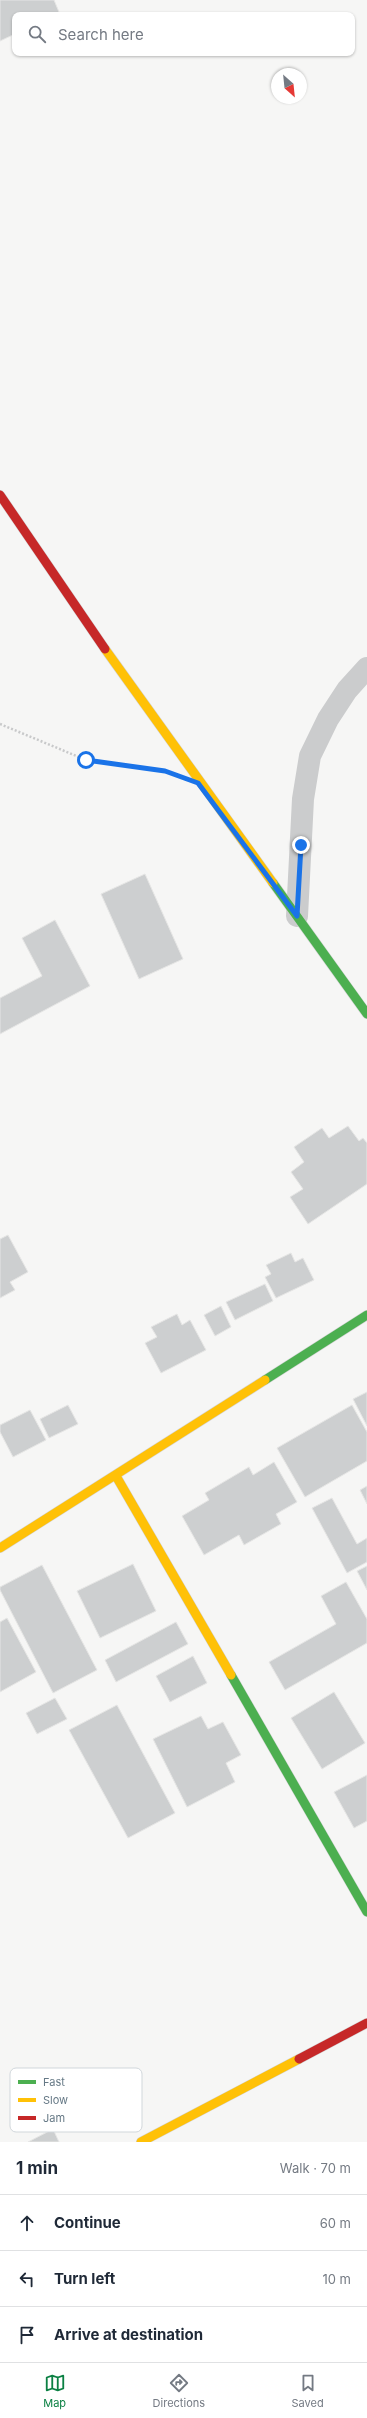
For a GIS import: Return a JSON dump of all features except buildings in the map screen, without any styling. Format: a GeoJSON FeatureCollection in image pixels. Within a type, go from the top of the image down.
{"type":"FeatureCollection","features":[{"type":"Feature","properties":{"kind":"street"},"geometry":{"type":"LineString","coordinates":[[0,495],[117,669],[297,916],[339,981],[367,1014]]}},
{"type":"Feature","properties":{"kind":"street"},"geometry":{"type":"LineString","coordinates":[[297,916],[303,799],[310,756],[328,719],[347,690],[367,668]]}},
{"type":"Feature","properties":{"kind":"street"},"geometry":{"type":"LineString","coordinates":[[0,1548],[116,1476],[367,1315]]}},
{"type":"Feature","properties":{"kind":"street"},"geometry":{"type":"LineString","coordinates":[[116,1476],[367,1912]]}},
{"type":"Feature","properties":{"kind":"street"},"geometry":{"type":"LineString","coordinates":[[140,2142],[367,2023]]}},
{"type":"Feature","properties":{"kind":"path"},"geometry":{"type":"LineString","coordinates":[[0,724],[86,760],[157,770]]}},
{"type":"Feature","properties":{"kind":"traffic: fast"},"geometry":{"type":"LineString","coordinates":[[273,883],[367,1014]]}},
{"type":"Feature","properties":{"kind":"traffic: fast"},"geometry":{"type":"LineString","coordinates":[[265,1380],[367,1315]]}},
{"type":"Feature","properties":{"kind":"traffic: fast"},"geometry":{"type":"LineString","coordinates":[[231,1675],[367,1912]]}},
{"type":"Feature","properties":{"kind":"traffic: slow"},"geometry":{"type":"LineString","coordinates":[[105,649],[273,883]]}},
{"type":"Feature","properties":{"kind":"traffic: slow"},"geometry":{"type":"LineString","coordinates":[[0,1548],[265,1380]]}},
{"type":"Feature","properties":{"kind":"traffic: slow"},"geometry":{"type":"LineString","coordinates":[[116,1476],[231,1675]]}},
{"type":"Feature","properties":{"kind":"traffic: slow"},"geometry":{"type":"LineString","coordinates":[[141,2142],[299,2059]]}},
{"type":"Feature","properties":{"kind":"traffic: jam"},"geometry":{"type":"LineString","coordinates":[[0,495],[105,649]]}},
{"type":"Feature","properties":{"kind":"traffic: jam"},"geometry":{"type":"LineString","coordinates":[[299,2059],[367,2023]]}},
{"type":"Feature","properties":{"kind":"route"},"geometry":{"type":"LineString","coordinates":[[86,760],[165,771],[198,783],[297,916],[301,845]]}}]}
